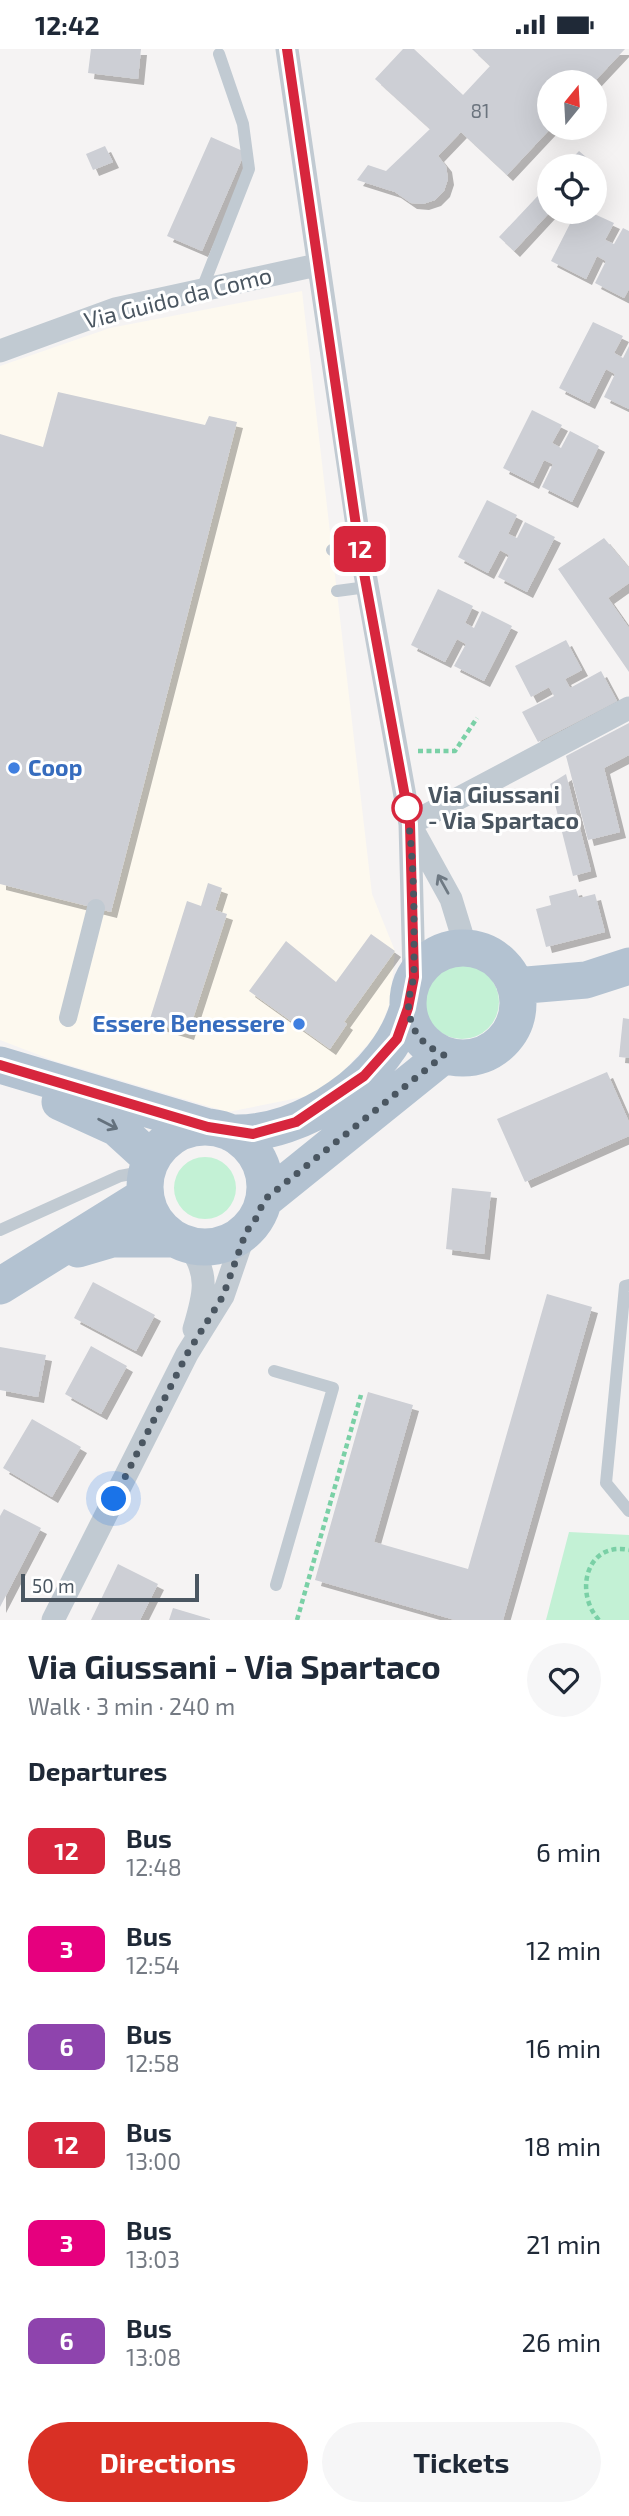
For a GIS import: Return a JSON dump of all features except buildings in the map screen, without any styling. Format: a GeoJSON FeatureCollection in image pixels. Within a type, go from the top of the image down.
{"type":"FeatureCollection","features":[{"type":"Feature","properties":{"kind":"main road"},"geometry":{"type":"LineString","coordinates":[[0,1286],[53,1255],[148,1175],[171,1137],[188,1129],[253,1134],[284,1127],[342,1093],[388,1053],[397,1039],[411,992],[437,954],[466,948],[499,961],[515,986],[518,1009],[515,1022],[505,1040],[481,1055],[457,1058],[444,1055],[421,1040],[410,1020],[411,992]]}},
{"type":"Feature","properties":{"kind":"main road"},"geometry":{"type":"LineString","coordinates":[[515,1022],[586,980],[629,966]]}},
{"type":"Feature","properties":{"kind":"main road"},"geometry":{"type":"LineString","coordinates":[[515,986],[586,980]]}},
{"type":"Feature","properties":{"kind":"main road"},"geometry":{"type":"LineString","coordinates":[[264,1200],[444,1055]]}},
{"type":"Feature","properties":{"kind":"main road"},"geometry":{"type":"LineString","coordinates":[[1,1068],[219,1130],[248,1144],[259,1161],[265,1180],[264,1200],[257,1217],[246,1232],[214,1247],[180,1241],[112,1240],[53,1255]]}},
{"type":"Feature","properties":{"kind":"main road"},"geometry":{"type":"LineString","coordinates":[[1,1068],[117,1128],[148,1175],[158,1225],[180,1241]]}},
{"type":"Feature","properties":{"kind":"street"},"geometry":{"type":"LineString","coordinates":[[287,49],[359,546],[410,824],[411,992]]}},
{"type":"Feature","properties":{"kind":"street","name":"Via Guido da Como"},"geometry":{"type":"LineString","coordinates":[[0,351],[116,309],[317,265]]}},
{"type":"Feature","properties":{"kind":"street"},"geometry":{"type":"LineString","coordinates":[[410,824],[629,708]]}},
{"type":"Feature","properties":{"kind":"street"},"geometry":{"type":"LineString","coordinates":[[410,824],[451,899],[466,948]]}},
{"type":"Feature","properties":{"kind":"street"},"geometry":{"type":"LineString","coordinates":[[68,1018],[96,908]]}},
{"type":"Feature","properties":{"kind":"street"},"geometry":{"type":"LineString","coordinates":[[53,1620],[187,1354],[223,1296],[246,1232]]}},
{"type":"Feature","properties":{"kind":"street"},"geometry":{"type":"LineString","coordinates":[[180,1241],[199,1259],[204,1275],[200,1309],[187,1354]]}},
{"type":"Feature","properties":{"kind":"lane"},"geometry":{"type":"LineString","coordinates":[[202,289],[249,169],[243,124],[219,54]]}},
{"type":"Feature","properties":{"kind":"lane"},"geometry":{"type":"LineString","coordinates":[[332,550],[359,546]]}},
{"type":"Feature","properties":{"kind":"lane"},"geometry":{"type":"LineString","coordinates":[[337,591],[367,587]]}},
{"type":"Feature","properties":{"kind":"lane"},"geometry":{"type":"LineString","coordinates":[[0,1230],[120,1176],[148,1175]]}},
{"type":"Feature","properties":{"kind":"lane"},"geometry":{"type":"LineString","coordinates":[[629,1285],[625,1286],[606,1483],[629,1511]]}},
{"type":"Feature","properties":{"kind":"lane"},"geometry":{"type":"LineString","coordinates":[[274,1371],[333,1388],[276,1585]]}},
{"type":"Feature","properties":{"kind":"path"},"geometry":{"type":"LineString","coordinates":[[397,750],[455,751],[477,717]]}},
{"type":"Feature","properties":{"kind":"path"},"geometry":{"type":"LineString","coordinates":[[298,1620],[361,1395]]}},
{"type":"Feature","properties":{"kind":"path"},"geometry":{"type":"LineString","coordinates":[[599,1620],[589,1609],[584,1593],[585,1577],[593,1562],[607,1552],[629,1550]]}},
{"type":"Feature","properties":{"kind":"shaded area"},"geometry":{"type":"Polygon","coordinates":[[[302,291],[372,894],[395,951],[390,1003],[378,1033],[336,1079],[308,1096],[228,1112],[52,1060],[0,1040],[0,366],[110,328],[302,291]]]}},
{"type":"Feature","properties":{"kind":"green space"},"geometry":{"type":"Polygon","coordinates":[[[462,965],[476,968],[488,976],[496,988],[499,1002],[496,1016],[488,1028],[476,1036],[462,1039],[448,1036],[436,1028],[428,1016],[425,1002],[428,988],[436,976],[448,968],[462,965]]]}},
{"type":"Feature","properties":{"kind":"green space"},"geometry":{"type":"Polygon","coordinates":[[[205,1157],[217,1159],[227,1166],[234,1176],[234,1200],[227,1210],[217,1217],[205,1219],[193,1217],[183,1210],[176,1200],[174,1188],[176,1176],[183,1166],[193,1159],[205,1157]]]}},
{"type":"Feature","properties":{"kind":"green space"},"geometry":{"type":"Polygon","coordinates":[[[569,1532],[629,1535],[629,1620],[546,1620],[569,1532]]]}},
{"type":"Feature","properties":{"kind":"bus line","name":"12"},"geometry":{"type":"LineString","coordinates":[[0,1065],[208,1127],[231,1133],[253,1134],[296,1122],[364,1076],[388,1053],[397,1039],[408,1008],[408,993],[414,977],[410,824],[359,546],[287,49]]}},
{"type":"Feature","properties":{"kind":"place","name":"Coop"},"geometry":{"type":"Point","coordinates":[14,768]}},
{"type":"Feature","properties":{"kind":"place","name":"Via Giussani - Via Spartaco"},"geometry":{"type":"Point","coordinates":[407,808]}},
{"type":"Feature","properties":{"kind":"place","name":"Essere Benessere"},"geometry":{"type":"Point","coordinates":[299,1024]}},
{"type":"Feature","properties":{"kind":"route"},"geometry":{"type":"LineString","coordinates":[[114,1499],[187,1354],[223,1296],[246,1232],[257,1217],[264,1200],[444,1055],[421,1040],[410,1020],[408,1008],[408,993],[414,977],[414,908],[410,824],[405,799],[407,808]]}}]}
